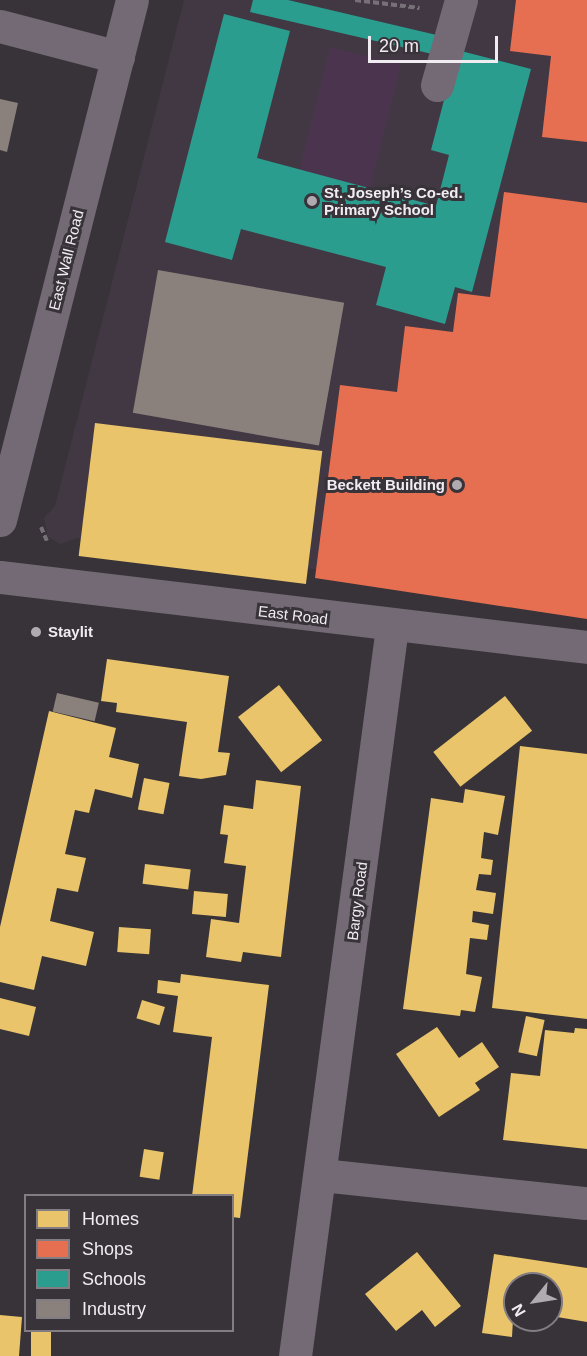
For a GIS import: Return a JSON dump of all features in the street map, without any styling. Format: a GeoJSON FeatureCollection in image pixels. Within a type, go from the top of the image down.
{"type":"FeatureCollection","features":[{"type":"Feature","properties":{"kind":"main road","name":"East Wall Road"},"geometry":{"type":"LineString","coordinates":[[0,520],[132,0]]}},
{"type":"Feature","properties":{"kind":"street"},"geometry":{"type":"LineString","coordinates":[[437,85],[460,6]]}},
{"type":"Feature","properties":{"kind":"street"},"geometry":{"type":"LineString","coordinates":[[0,26],[118,57]]}},
{"type":"Feature","properties":{"kind":"street","name":"East Road"},"geometry":{"type":"LineString","coordinates":[[0,577],[392,627],[587,647]]}},
{"type":"Feature","properties":{"kind":"street","name":"Bargy Road"},"geometry":{"type":"LineString","coordinates":[[295,1356],[322,1175],[392,627]]}},
{"type":"Feature","properties":{"kind":"street"},"geometry":{"type":"LineString","coordinates":[[322,1175],[584,1203]]}},
{"type":"Feature","properties":{"kind":"path"},"geometry":{"type":"LineString","coordinates":[[355,0],[460,6]]}},
{"type":"Feature","properties":{"kind":"path"},"geometry":{"type":"LineString","coordinates":[[40,523],[43,538],[51,545]]}},
{"type":"Feature","properties":{"kind":"shaded area"},"geometry":{"type":"Polygon","coordinates":[[[184,0],[587,0],[587,598],[350,574],[77,538],[60,544],[48,537],[44,518],[55,506],[184,0]]]}},
{"type":"Feature","properties":{"kind":"shaded area"},"geometry":{"type":"Polygon","coordinates":[[[330,47],[401,65],[370,189],[299,171],[330,47]]]}},
{"type":"Feature","properties":{"kind":"building: Homes"},"geometry":{"type":"Polygon","coordinates":[[[95,423],[322,451],[306,584],[79,556],[95,423]]]}},
{"type":"Feature","properties":{"kind":"building: Homes"},"geometry":{"type":"Polygon","coordinates":[[[107,659],[229,676],[218,752],[230,753],[226,775],[201,779],[179,776],[187,722],[116,712],[117,703],[101,701],[107,659]]]}},
{"type":"Feature","properties":{"kind":"building: Homes"},"geometry":{"type":"Polygon","coordinates":[[[279,685],[322,740],[281,772],[238,717],[279,685]]]}},
{"type":"Feature","properties":{"kind":"building: Homes"},"geometry":{"type":"Polygon","coordinates":[[[505,696],[532,731],[460,787],[433,752],[505,696]]]}},
{"type":"Feature","properties":{"kind":"building: Homes"},"geometry":{"type":"Polygon","coordinates":[[[49,711],[116,728],[109,757],[139,764],[132,798],[95,789],[89,813],[75,810],[65,854],[86,858],[78,892],[57,888],[50,921],[94,932],[86,966],[42,956],[34,990],[0,982],[0,927],[49,711]]]}},
{"type":"Feature","properties":{"kind":"building: Homes"},"geometry":{"type":"Polygon","coordinates":[[[520,746],[587,754],[587,1019],[492,1008],[520,746]]]}},
{"type":"Feature","properties":{"kind":"building: Homes"},"geometry":{"type":"Polygon","coordinates":[[[144,778],[170,783],[163,814],[138,809],[144,778]]]}},
{"type":"Feature","properties":{"kind":"building: Homes"},"geometry":{"type":"Polygon","coordinates":[[[256,780],[301,786],[281,957],[243,952],[241,962],[206,957],[211,919],[239,923],[246,866],[224,863],[228,835],[220,834],[224,805],[253,809],[256,780]]]}},
{"type":"Feature","properties":{"kind":"building: Homes"},"geometry":{"type":"Polygon","coordinates":[[[465,789],[505,796],[498,835],[484,832],[481,858],[493,860],[491,875],[479,874],[476,890],[496,893],[493,914],[473,911],[472,922],[489,925],[487,940],[470,938],[466,974],[482,977],[475,1012],[461,1010],[460,1016],[403,1009],[431,798],[463,803],[465,789]]]}},
{"type":"Feature","properties":{"kind":"building: Homes"},"geometry":{"type":"Polygon","coordinates":[[[145,864],[191,870],[188,889],[143,884],[145,864]]]}},
{"type":"Feature","properties":{"kind":"building: Homes"},"geometry":{"type":"Polygon","coordinates":[[[194,891],[228,894],[226,917],[192,914],[194,891]]]}},
{"type":"Feature","properties":{"kind":"building: Homes"},"geometry":{"type":"Polygon","coordinates":[[[119,927],[151,929],[149,954],[117,952],[119,927]]]}},
{"type":"Feature","properties":{"kind":"building: Homes"},"geometry":{"type":"Polygon","coordinates":[[[181,974],[269,985],[240,1218],[234,1217],[234,1194],[192,1194],[212,1037],[173,1032],[178,996],[157,993],[158,980],[180,983],[181,974]]]}},
{"type":"Feature","properties":{"kind":"building: Homes"},"geometry":{"type":"Polygon","coordinates":[[[0,998],[36,1007],[29,1036],[0,1029],[0,998]]]}},
{"type":"Feature","properties":{"kind":"building: Homes"},"geometry":{"type":"Polygon","coordinates":[[[142,1000],[165,1007],[159,1025],[136,1018],[142,1000]]]}},
{"type":"Feature","properties":{"kind":"building: Homes"},"geometry":{"type":"Polygon","coordinates":[[[526,1016],[545,1020],[537,1056],[518,1052],[526,1016]]]}},
{"type":"Feature","properties":{"kind":"building: Homes"},"geometry":{"type":"Polygon","coordinates":[[[437,1027],[459,1058],[482,1042],[499,1067],[475,1083],[480,1090],[439,1117],[396,1054],[437,1027]]]}},
{"type":"Feature","properties":{"kind":"building: Homes"},"geometry":{"type":"Polygon","coordinates":[[[575,1028],[587,1029],[587,1149],[503,1140],[511,1073],[540,1076],[545,1030],[574,1033],[575,1028]]]}},
{"type":"Feature","properties":{"kind":"building: Homes"},"geometry":{"type":"Polygon","coordinates":[[[144,1149],[164,1152],[159,1180],[140,1177],[144,1149]]]}},
{"type":"Feature","properties":{"kind":"building: Homes"},"geometry":{"type":"Polygon","coordinates":[[[417,1252],[461,1306],[435,1327],[422,1310],[396,1331],[365,1294],[417,1252]]]}},
{"type":"Feature","properties":{"kind":"building: Homes"},"geometry":{"type":"Polygon","coordinates":[[[494,1254],[587,1268],[587,1322],[563,1318],[563,1272],[503,1272],[503,1332],[512,1332],[512,1337],[482,1333],[494,1254]]]}},
{"type":"Feature","properties":{"kind":"building: Homes"},"geometry":{"type":"Polygon","coordinates":[[[0,1315],[22,1317],[19,1356],[0,1356],[0,1315]]]}},
{"type":"Feature","properties":{"kind":"building: Homes"},"geometry":{"type":"Polygon","coordinates":[[[31,1332],[51,1332],[51,1356],[31,1356],[31,1332]]]}},
{"type":"Feature","properties":{"kind":"building: Shops"},"geometry":{"type":"Polygon","coordinates":[[[516,0],[587,0],[587,142],[542,137],[551,56],[510,51],[516,0]]]}},
{"type":"Feature","properties":{"kind":"building: Shops","name":"Beckett Building"},"geometry":{"type":"Polygon","coordinates":[[[504,192],[587,203],[587,619],[315,578],[340,385],[397,392],[405,326],[453,332],[458,293],[490,297],[504,192]]]}},
{"type":"Feature","properties":{"kind":"building: Schools"},"geometry":{"type":"Polygon","coordinates":[[[253,0],[288,0],[445,37],[441,56],[250,12],[253,0]]]}},
{"type":"Feature","properties":{"kind":"building: Schools"},"geometry":{"type":"Polygon","coordinates":[[[224,14],[290,31],[257,158],[436,206],[449,155],[431,150],[457,50],[531,69],[472,292],[455,287],[445,324],[376,305],[386,267],[241,229],[232,260],[165,242],[224,14]]]}},
{"type":"Feature","properties":{"kind":"building: Industry"},"geometry":{"type":"Polygon","coordinates":[[[0,99],[18,103],[7,152],[0,150],[0,99]]]}},
{"type":"Feature","properties":{"kind":"building: Industry"},"geometry":{"type":"Polygon","coordinates":[[[158,270],[344,303],[319,446],[133,413],[158,270]]]}},
{"type":"Feature","properties":{"kind":"building: Industry"},"geometry":{"type":"Polygon","coordinates":[[[57,693],[99,703],[95,721],[53,712],[57,693]]]}},
{"type":"Feature","properties":{"kind":"place","name":"St. Joseph’s Co-ed. Primary School"},"geometry":{"type":"Point","coordinates":[312,201]}},
{"type":"Feature","properties":{"kind":"place","name":"Beckett Building"},"geometry":{"type":"Point","coordinates":[457,485]}},
{"type":"Feature","properties":{"kind":"place","name":"Staylit"},"geometry":{"type":"Point","coordinates":[36,632]}}]}
